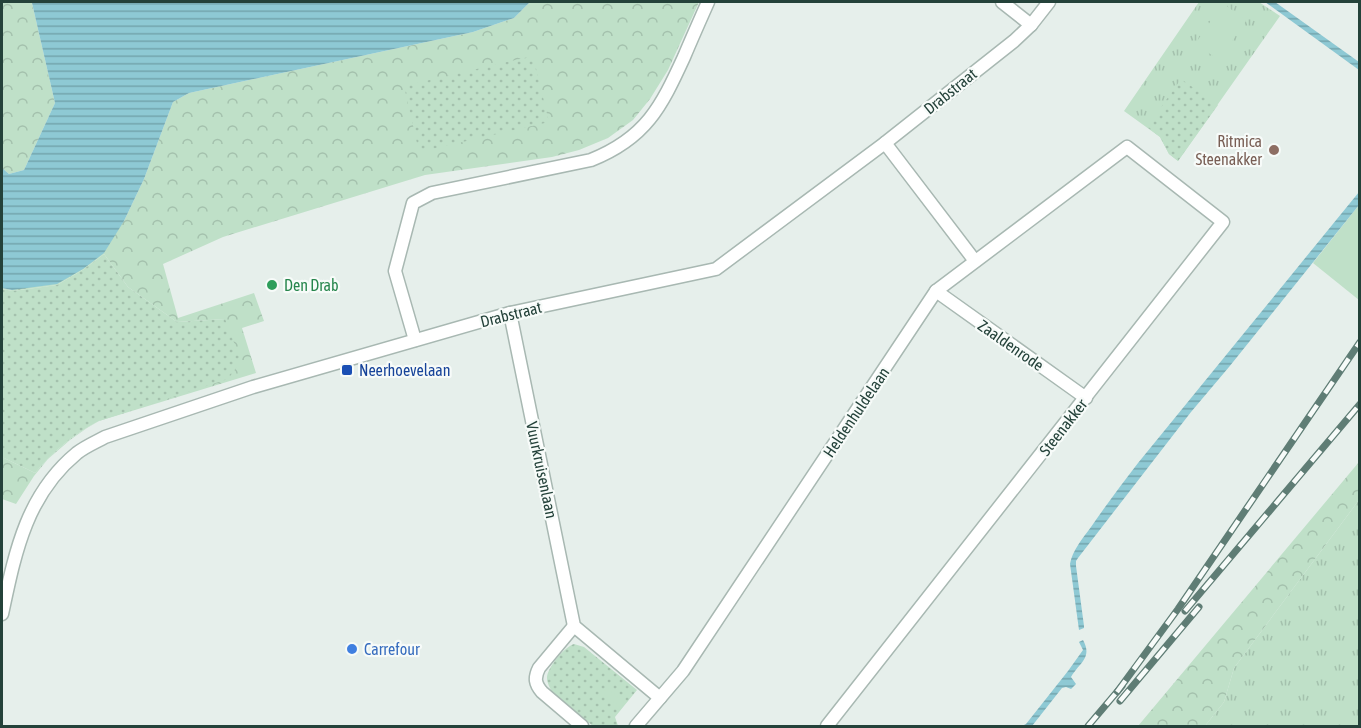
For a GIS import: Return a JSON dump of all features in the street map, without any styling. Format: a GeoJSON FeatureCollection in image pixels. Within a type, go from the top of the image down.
{"type":"FeatureCollection","features":[{"type":"Feature","properties":{"kind":"street"},"geometry":{"type":"LineString","coordinates":[[415,340],[395,271],[412,203],[432,193],[591,160],[624,143],[654,114],[667,93],[708,2]]}},
{"type":"Feature","properties":{"kind":"street"},"geometry":{"type":"LineString","coordinates":[[1002,2],[1031,25]]}},
{"type":"Feature","properties":{"kind":"street","name":"Drabstraat"},"geometry":{"type":"LineString","coordinates":[[2,614],[16,549],[39,496],[50,481],[79,452],[105,436],[253,387],[510,313],[716,269],[885,143],[1031,25],[1049,2]]}},
{"type":"Feature","properties":{"kind":"street"},"geometry":{"type":"LineString","coordinates":[[885,143],[975,261]]}},
{"type":"Feature","properties":{"kind":"street","name":"Heldenhuldelaan"},"geometry":{"type":"LineString","coordinates":[[636,726],[683,671],[936,291],[1127,147]]}},
{"type":"Feature","properties":{"kind":"street","name":"Steenakker"},"geometry":{"type":"LineString","coordinates":[[827,726],[1222,222],[1127,147]]}},
{"type":"Feature","properties":{"kind":"street","name":"Zaaldenrode"},"geometry":{"type":"LineString","coordinates":[[936,291],[1086,398]]}},
{"type":"Feature","properties":{"kind":"street","name":"Vuurkruisenlaan"},"geometry":{"type":"LineString","coordinates":[[510,313],[574,626]]}},
{"type":"Feature","properties":{"kind":"street"},"geometry":{"type":"LineString","coordinates":[[582,726],[542,692],[535,680],[539,668],[574,626],[660,698]]}},
{"type":"Feature","properties":{"kind":"green space"},"geometry":{"type":"Polygon","coordinates":[[[2,2],[39,2],[32,3],[55,103],[24,170],[9,174],[2,168],[2,2]]]}},
{"type":"Feature","properties":{"kind":"green space"},"geometry":{"type":"Polygon","coordinates":[[[530,2],[699,2],[668,70],[650,99],[633,120],[608,138],[579,150],[552,157],[425,175],[223,237],[163,264],[178,318],[254,293],[264,321],[242,328],[256,373],[99,421],[225,319],[177,322],[128,287],[104,254],[57,285],[13,291],[2,288],[12,290],[124,221],[144,179],[173,102],[189,93],[473,32],[514,18],[530,2]]]}},
{"type":"Feature","properties":{"kind":"green space"},"geometry":{"type":"Polygon","coordinates":[[[1199,2],[1259,2],[1280,16],[1178,161],[1169,154],[1160,137],[1124,111],[1199,2]]]}},
{"type":"Feature","properties":{"kind":"green space"},"geometry":{"type":"Polygon","coordinates":[[[1223,3],[1246,21],[1219,60],[1195,44],[1223,3]]]}},
{"type":"Feature","properties":{"kind":"green space"},"geometry":{"type":"Polygon","coordinates":[[[533,56],[549,122],[419,152],[404,86],[533,56]]]}},
{"type":"Feature","properties":{"kind":"green space"},"geometry":{"type":"Polygon","coordinates":[[[1181,79],[1218,105],[1178,161],[1169,154],[1160,137],[1147,127],[1181,79]]]}},
{"type":"Feature","properties":{"kind":"green space"},"geometry":{"type":"Polygon","coordinates":[[[1359,205],[1359,300],[1313,263],[1359,205]]]}},
{"type":"Feature","properties":{"kind":"green space"},"geometry":{"type":"Polygon","coordinates":[[[104,254],[128,287],[177,322],[225,319],[241,361],[228,379],[99,421],[64,444],[35,473],[2,457],[2,289],[13,291],[57,285],[104,254]]]}},
{"type":"Feature","properties":{"kind":"green space"},"geometry":{"type":"Polygon","coordinates":[[[87,428],[48,459],[16,504],[2,499],[2,457],[35,473],[49,457],[87,428]]]}},
{"type":"Feature","properties":{"kind":"green space"},"geometry":{"type":"Polygon","coordinates":[[[1359,462],[1359,500],[1234,668],[1224,702],[1205,726],[1138,726],[1359,462]]]}},
{"type":"Feature","properties":{"kind":"green space"},"geometry":{"type":"Polygon","coordinates":[[[1359,500],[1359,726],[1205,726],[1224,702],[1234,668],[1359,500]]]}},
{"type":"Feature","properties":{"kind":"green space"},"geometry":{"type":"Polygon","coordinates":[[[574,644],[584,647],[637,690],[615,717],[618,726],[593,726],[552,692],[547,680],[550,669],[561,653],[574,644]]]}},
{"type":"Feature","properties":{"kind":"green space"},"geometry":{"type":"Polygon","coordinates":[[[607,688],[625,703],[621,708],[603,693],[607,688]]]}},
{"type":"Feature","properties":{"kind":"water"},"geometry":{"type":"Polygon","coordinates":[[[530,2],[514,18],[473,32],[189,93],[173,102],[144,179],[124,221],[104,253],[57,284],[12,290],[2,288],[2,168],[9,174],[24,170],[55,103],[32,3],[530,2]]]}},
{"type":"Feature","properties":{"kind":"water"},"geometry":{"type":"Polygon","coordinates":[[[1265,2],[1275,2],[1359,62],[1359,70],[1265,2]]]}},
{"type":"Feature","properties":{"kind":"water"},"geometry":{"type":"Polygon","coordinates":[[[1359,192],[1359,205],[1191,412],[1076,561],[1084,626],[1079,630],[1070,564],[1078,545],[1138,463],[1359,192]]]}},
{"type":"Feature","properties":{"kind":"water"},"geometry":{"type":"Polygon","coordinates":[[[1083,640],[1086,646],[1086,656],[1071,677],[1076,684],[1071,689],[1062,688],[1032,726],[1022,726],[1026,724],[1083,650],[1079,642],[1083,640]]]}},
{"type":"Feature","properties":{"kind":"railway"},"geometry":{"type":"LineString","coordinates":[[1117,692],[1178,609],[1360,342]]}},
{"type":"Feature","properties":{"kind":"railway"},"geometry":{"type":"LineString","coordinates":[[1185,611],[1360,404]]}},
{"type":"Feature","properties":{"kind":"railway"},"geometry":{"type":"LineString","coordinates":[[1120,701],[1199,607]]}},
{"type":"Feature","properties":{"kind":"railway"},"geometry":{"type":"LineString","coordinates":[[1088,726],[1122,686]]}},
{"type":"Feature","properties":{"kind":"place","name":"Ritmica Steenakker"},"geometry":{"type":"Point","coordinates":[1274,150]}},
{"type":"Feature","properties":{"kind":"place","name":"Den Drab"},"geometry":{"type":"Point","coordinates":[272,285]}},
{"type":"Feature","properties":{"kind":"place","name":"Neerhoevelaan"},"geometry":{"type":"Point","coordinates":[347,370]}},
{"type":"Feature","properties":{"kind":"place","name":"Carrefour"},"geometry":{"type":"Point","coordinates":[352,649]}}]}
